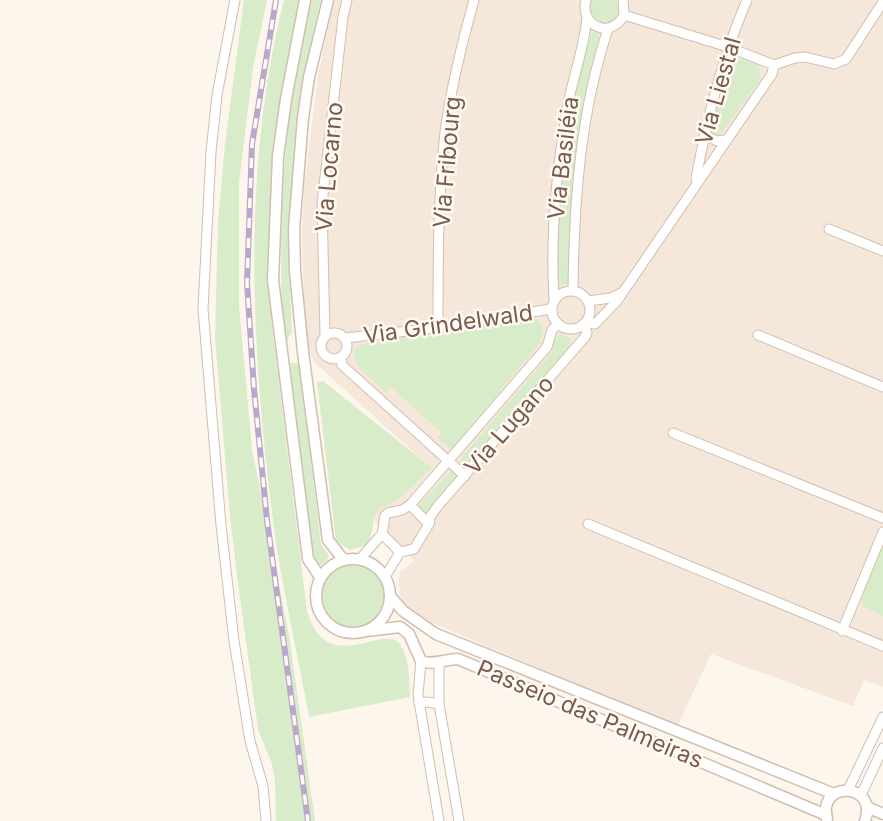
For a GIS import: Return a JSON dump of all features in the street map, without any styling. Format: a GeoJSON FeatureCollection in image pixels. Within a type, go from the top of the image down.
{"type":"FeatureCollection","features":[{"type":"Feature","properties":{"kind":"street"},"geometry":{"type":"LineString","coordinates":[[235,0],[218,94],[211,152],[203,309],[221,525],[234,641],[250,741],[263,786],[266,821]]}},
{"type":"Feature","properties":{"kind":"street"},"geometry":{"type":"LineString","coordinates":[[305,0],[286,99],[276,186],[273,280],[308,559],[320,577]]}},
{"type":"Feature","properties":{"kind":"street"},"geometry":{"type":"LineString","coordinates":[[328,0],[309,76],[296,193],[295,271],[328,540],[343,559]]}},
{"type":"Feature","properties":{"kind":"street","name":"Via Locarno"},"geometry":{"type":"LineString","coordinates":[[325,335],[322,204],[347,0]]}},
{"type":"Feature","properties":{"kind":"street","name":"Via Fribourg"},"geometry":{"type":"LineString","coordinates":[[439,327],[440,197],[446,131],[459,57],[474,0]]}},
{"type":"Feature","properties":{"kind":"street"},"geometry":{"type":"LineString","coordinates":[[575,0],[586,2],[587,18],[595,26],[608,29],[617,25],[624,15],[623,0]]}},
{"type":"Feature","properties":{"kind":"street","name":"Via Liestal"},"geometry":{"type":"LineString","coordinates":[[695,184],[704,135],[728,47],[747,0]]}},
{"type":"Feature","properties":{"kind":"street"},"geometry":{"type":"LineString","coordinates":[[624,15],[728,47],[774,65],[805,57],[834,64],[846,59],[883,2]]}},
{"type":"Feature","properties":{"kind":"street","name":"Via Basiléia"},"geometry":{"type":"LineString","coordinates":[[554,299],[554,245],[562,148],[568,105],[587,18]]}},
{"type":"Feature","properties":{"kind":"street","name":"Via Basiléia"},"geometry":{"type":"LineString","coordinates":[[573,290],[574,236],[582,149],[591,90],[608,29]]}},
{"type":"Feature","properties":{"kind":"street"},"geometry":{"type":"LineString","coordinates":[[585,323],[595,324],[611,310],[772,74],[774,65]]}},
{"type":"Feature","properties":{"kind":"street"},"geometry":{"type":"LineString","coordinates":[[704,135],[717,141],[726,140]]}},
{"type":"Feature","properties":{"kind":"street"},"geometry":{"type":"LineString","coordinates":[[830,229],[883,251]]}},
{"type":"Feature","properties":{"kind":"street"},"geometry":{"type":"LineString","coordinates":[[573,290],[588,301],[590,312],[585,323],[578,328],[567,329],[554,320],[551,309],[554,299],[561,293],[573,290]]}},
{"type":"Feature","properties":{"kind":"street"},"geometry":{"type":"LineString","coordinates":[[588,301],[611,298],[623,292]]}},
{"type":"Feature","properties":{"kind":"street","name":"Via Grindelwald"},"geometry":{"type":"LineString","coordinates":[[345,338],[439,327],[551,309]]}},
{"type":"Feature","properties":{"kind":"street","name":"Via Lugano"},"geometry":{"type":"LineString","coordinates":[[385,577],[400,552],[414,550],[429,524],[430,517],[585,337],[585,323]]}},
{"type":"Feature","properties":{"kind":"street","name":"Via Lugano"},"geometry":{"type":"LineString","coordinates":[[360,559],[382,534],[385,516],[410,505],[450,462],[547,347],[552,330],[558,324]]}},
{"type":"Feature","properties":{"kind":"street"},"geometry":{"type":"LineString","coordinates":[[341,358],[331,359],[323,355],[320,347],[325,335],[338,333],[345,338],[347,350],[341,358],[342,365],[465,476]]}},
{"type":"Feature","properties":{"kind":"street"},"geometry":{"type":"LineString","coordinates":[[758,335],[883,387]]}},
{"type":"Feature","properties":{"kind":"street"},"geometry":{"type":"LineString","coordinates":[[281,354],[303,352]]}},
{"type":"Feature","properties":{"kind":"street"},"geometry":{"type":"LineString","coordinates":[[673,433],[883,518]]}},
{"type":"Feature","properties":{"kind":"street"},"geometry":{"type":"LineString","coordinates":[[410,505],[429,524]]}},
{"type":"Feature","properties":{"kind":"street"},"geometry":{"type":"LineString","coordinates":[[588,524],[883,646]]}},
{"type":"Feature","properties":{"kind":"street"},"geometry":{"type":"LineString","coordinates":[[842,631],[883,532]]}},
{"type":"Feature","properties":{"kind":"street"},"geometry":{"type":"LineString","coordinates":[[382,534],[400,552]]}},
{"type":"Feature","properties":{"kind":"street"},"geometry":{"type":"LineString","coordinates":[[366,631],[384,617],[390,596],[385,577],[376,566],[360,559],[343,559],[330,565],[320,577],[316,585],[315,600],[326,623],[341,632],[358,633],[396,627],[404,629],[421,661],[419,703],[439,821]]}},
{"type":"Feature","properties":{"kind":"street","name":"Passeio das Palmeiras"},"geometry":{"type":"LineString","coordinates":[[390,596],[403,611],[436,634],[834,794]]}},
{"type":"Feature","properties":{"kind":"street"},"geometry":{"type":"LineString","coordinates":[[436,634],[445,646],[439,704],[459,821]]}},
{"type":"Feature","properties":{"kind":"street","name":"Passeio das Palmeiras"},"geometry":{"type":"LineString","coordinates":[[421,661],[429,664],[458,659],[827,819]]}},
{"type":"Feature","properties":{"kind":"street"},"geometry":{"type":"LineString","coordinates":[[419,703],[439,704]]}},
{"type":"Feature","properties":{"kind":"street"},"geometry":{"type":"LineString","coordinates":[[848,790],[883,717]]}},
{"type":"Feature","properties":{"kind":"street"},"geometry":{"type":"LineString","coordinates":[[861,795],[883,748]]}},
{"type":"Feature","properties":{"kind":"street"},"geometry":{"type":"LineString","coordinates":[[827,819],[827,803],[834,794],[848,790],[861,795],[867,807],[865,821]]}},
{"type":"Feature","properties":{"kind":"street"},"geometry":{"type":"LineString","coordinates":[[867,807],[883,814]]}},
{"type":"Feature","properties":{"kind":"shaded area"},"geometry":{"type":"Polygon","coordinates":[[[334,0],[883,0],[883,687],[864,680],[853,706],[711,654],[677,727],[409,613],[400,596],[399,580],[400,572],[414,561],[375,521],[375,515],[381,508],[398,500],[431,468],[314,362],[305,338],[302,232],[304,187],[318,76],[334,0]]]}},
{"type":"Feature","properties":{"kind":"green space"},"geometry":{"type":"Polygon","coordinates":[[[244,0],[267,0],[253,68],[239,183],[239,305],[252,449],[289,635],[315,821],[276,821],[275,781],[272,764],[258,729],[230,516],[215,337],[218,222],[225,144],[244,0]]]}},
{"type":"Feature","properties":{"kind":"green space"},"geometry":{"type":"Polygon","coordinates":[[[284,0],[301,0],[275,150],[270,212],[272,327],[307,611],[316,631],[327,642],[340,646],[391,639],[399,643],[407,662],[410,697],[309,717],[275,538],[255,320],[256,191],[261,127],[284,0]]]}},
{"type":"Feature","properties":{"kind":"green space"},"geometry":{"type":"Polygon","coordinates":[[[311,0],[321,0],[311,41],[298,124],[291,206],[292,332],[287,340],[283,338],[281,253],[284,168],[294,84],[311,0]]]}},
{"type":"Feature","properties":{"kind":"green space"},"geometry":{"type":"Polygon","coordinates":[[[590,0],[616,0],[616,18],[603,23],[590,18],[590,0]]]}},
{"type":"Feature","properties":{"kind":"green space"},"geometry":{"type":"Polygon","coordinates":[[[595,31],[599,32],[599,36],[578,159],[569,284],[557,285],[558,231],[565,150],[584,49],[588,38],[595,31]]]}},
{"type":"Feature","properties":{"kind":"green space"},"geometry":{"type":"Polygon","coordinates":[[[742,58],[759,66],[760,80],[719,137],[713,135],[710,130],[727,70],[732,63],[742,58]]]}},
{"type":"Feature","properties":{"kind":"green space"},"geometry":{"type":"Polygon","coordinates":[[[531,316],[542,327],[540,343],[454,447],[449,448],[438,438],[442,433],[391,387],[386,392],[370,378],[360,368],[354,356],[354,350],[363,344],[531,316]]]}},
{"type":"Feature","properties":{"kind":"green space"},"geometry":{"type":"Polygon","coordinates":[[[561,333],[570,338],[569,347],[466,467],[462,468],[460,461],[463,456],[552,352],[555,338],[561,333]]]}},
{"type":"Feature","properties":{"kind":"green space"},"geometry":{"type":"Polygon","coordinates":[[[290,363],[299,363],[321,544],[329,556],[321,565],[317,564],[311,545],[290,363]]]}},
{"type":"Feature","properties":{"kind":"green space"},"geometry":{"type":"Polygon","coordinates":[[[323,381],[432,468],[398,500],[381,508],[375,515],[370,540],[364,546],[350,550],[336,541],[317,382],[323,381]]]}},
{"type":"Feature","properties":{"kind":"green space"},"geometry":{"type":"Polygon","coordinates":[[[453,469],[458,476],[428,512],[419,510],[419,505],[453,469]]]}},
{"type":"Feature","properties":{"kind":"green space"},"geometry":{"type":"Polygon","coordinates":[[[883,545],[883,616],[864,607],[861,600],[883,545]]]}},
{"type":"Feature","properties":{"kind":"green space"},"geometry":{"type":"Polygon","coordinates":[[[353,563],[366,566],[376,573],[383,583],[386,596],[383,609],[376,619],[366,626],[353,629],[340,626],[330,619],[323,609],[320,596],[323,583],[330,573],[340,566],[353,563]]]}},
{"type":"Feature","properties":{"kind":"railway"},"geometry":{"type":"LineString","coordinates":[[276,0],[252,144],[247,283],[267,520],[308,821]]}}]}
